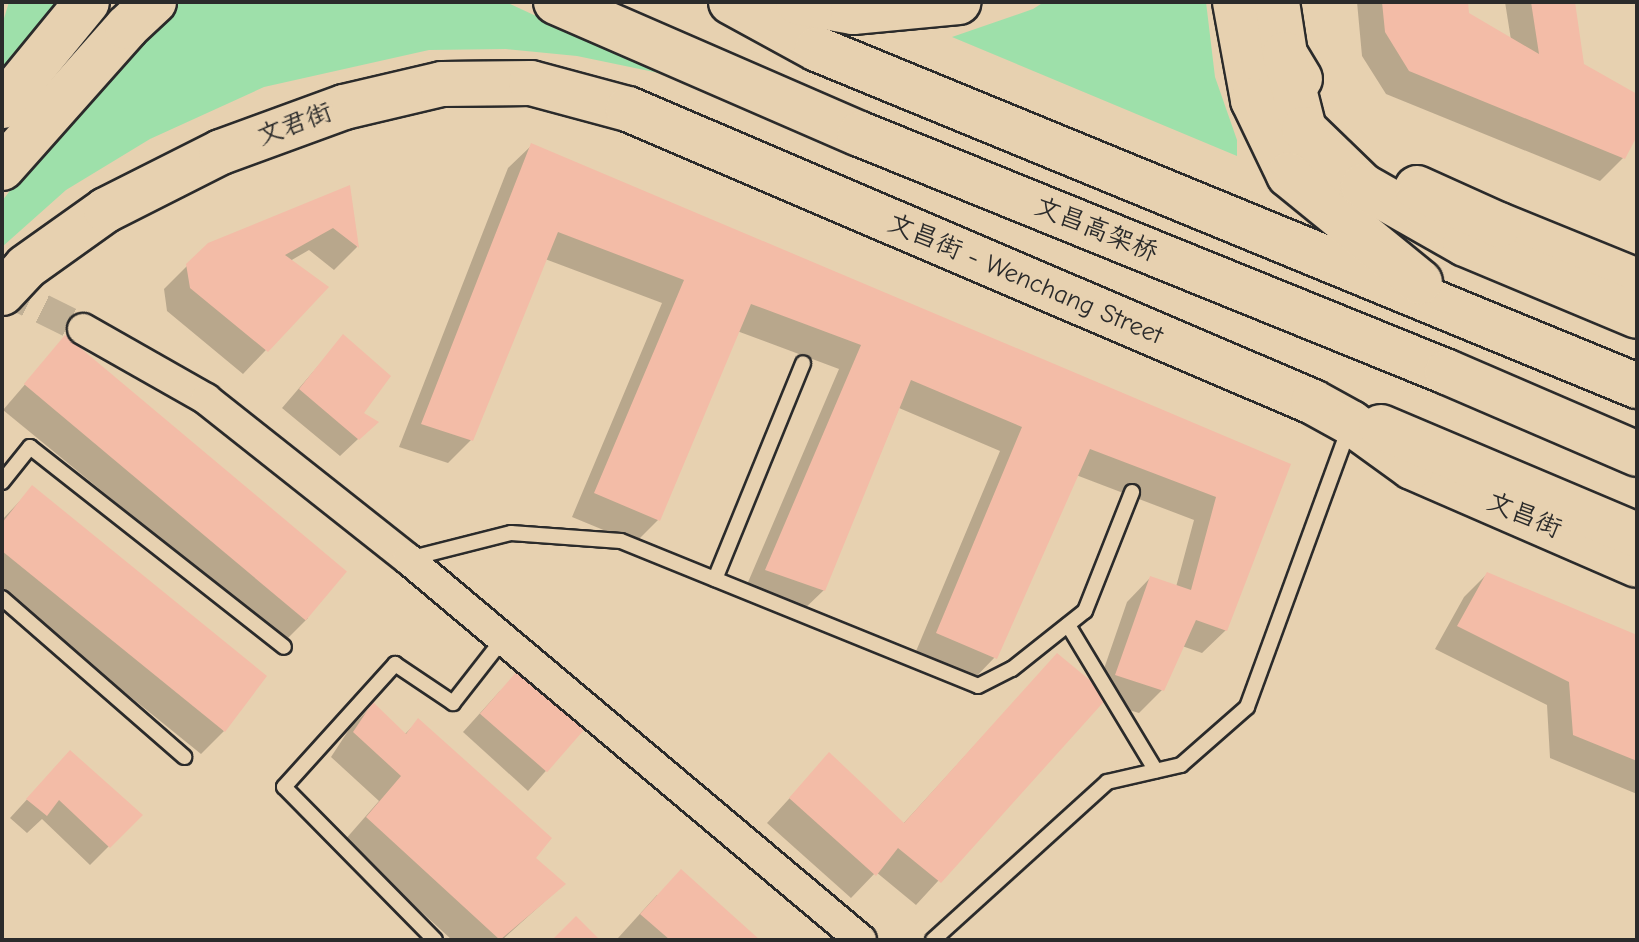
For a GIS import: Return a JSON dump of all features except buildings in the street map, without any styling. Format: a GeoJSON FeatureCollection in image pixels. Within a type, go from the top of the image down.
{"type":"FeatureCollection","features":[{"type":"Feature","properties":{"kind":"main road"},"geometry":{"type":"LineString","coordinates":[[2,106],[87,2]]}},
{"type":"Feature","properties":{"kind":"main road"},"geometry":{"type":"LineString","coordinates":[[2,168],[127,27],[154,2]]}},
{"type":"Feature","properties":{"kind":"main road","name":"文昌高架桥"},"geometry":{"type":"LineString","coordinates":[[556,2],[860,134],[1447,372],[1637,454]]}},
{"type":"Feature","properties":{"kind":"main road"},"geometry":{"type":"LineString","coordinates":[[731,2],[817,49],[1637,386]]}},
{"type":"Feature","properties":{"kind":"main road"},"geometry":{"type":"LineString","coordinates":[[798,2],[853,12],[959,2]]}},
{"type":"Feature","properties":{"kind":"main road"},"geometry":{"type":"LineString","coordinates":[[1235,2],[1253,100],[1289,175],[1460,314]]}},
{"type":"Feature","properties":{"kind":"main road"},"geometry":{"type":"LineString","coordinates":[[1277,2],[1285,54],[1304,129],[1363,186],[1482,235],[1637,316]]}},
{"type":"Feature","properties":{"kind":"main road","name":"文君街"},"geometry":{"type":"LineString","coordinates":[[2,293],[26,267],[106,210],[221,152],[344,107],[442,84],[531,83],[628,109]]}},
{"type":"Feature","properties":{"kind":"main road","name":"文昌街 - Wenchang Street"},"geometry":{"type":"LineString","coordinates":[[628,109],[1313,402],[1416,455]]}},
{"type":"Feature","properties":{"kind":"main road"},"geometry":{"type":"LineString","coordinates":[[1482,235],[1637,281]]}},
{"type":"Feature","properties":{"kind":"main road","name":"文昌街"},"geometry":{"type":"LineString","coordinates":[[1313,402],[1637,565]]}},
{"type":"Feature","properties":{"kind":"main road"},"geometry":{"type":"LineString","coordinates":[[1416,455],[1637,535]]}},
{"type":"Feature","properties":{"kind":"street"},"geometry":{"type":"LineString","coordinates":[[83,329],[206,399],[408,559],[861,940]]}},
{"type":"Feature","properties":{"kind":"lane"},"geometry":{"type":"LineString","coordinates":[[715,579],[803,363]]}},
{"type":"Feature","properties":{"kind":"lane"},"geometry":{"type":"LineString","coordinates":[[933,940],[1107,782],[1181,765],[1247,707],[1351,423]]}},
{"type":"Feature","properties":{"kind":"lane"},"geometry":{"type":"LineString","coordinates":[[2,482],[30,447],[284,647]]}},
{"type":"Feature","properties":{"kind":"lane"},"geometry":{"type":"LineString","coordinates":[[408,559],[511,533],[621,541],[978,686],[1012,669],[1085,611],[1132,492]]}},
{"type":"Feature","properties":{"kind":"lane"},"geometry":{"type":"LineString","coordinates":[[2,598],[184,757]]}},
{"type":"Feature","properties":{"kind":"lane"},"geometry":{"type":"LineString","coordinates":[[1068,625],[1156,771]]}},
{"type":"Feature","properties":{"kind":"lane"},"geometry":{"type":"LineString","coordinates":[[435,940],[284,787],[395,664],[453,703],[503,639]]}},
{"type":"Feature","properties":{"kind":"green space"},"geometry":{"type":"Polygon","coordinates":[[[9,2],[62,2],[2,75],[2,25],[9,2]]]}},
{"type":"Feature","properties":{"kind":"green space"},"geometry":{"type":"Polygon","coordinates":[[[171,2],[506,2],[659,73],[577,56],[506,49],[429,50],[264,87],[150,139],[66,190],[2,247],[2,201],[97,79],[171,2]]]}},
{"type":"Feature","properties":{"kind":"green space"},"geometry":{"type":"Polygon","coordinates":[[[1044,2],[1206,2],[1215,77],[1237,140],[1237,156],[952,37],[1033,9],[1044,2]]]}},
{"type":"Feature","properties":{"kind":"tunnel"},"geometry":{"type":"LineString","coordinates":[[2,289],[83,329]]}}]}
